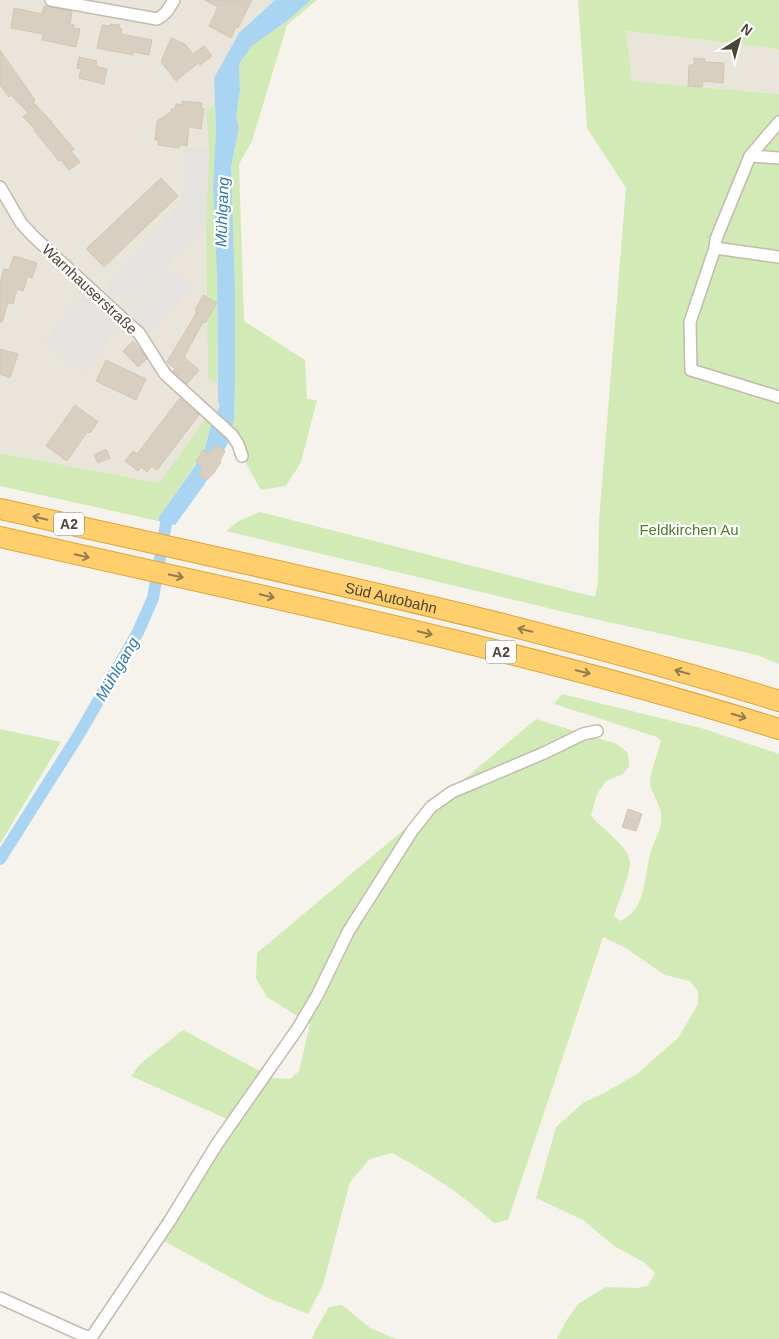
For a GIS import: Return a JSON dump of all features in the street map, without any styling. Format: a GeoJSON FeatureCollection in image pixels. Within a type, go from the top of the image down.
{"type":"FeatureCollection","features":[{"type":"Feature","properties":{"kind":"highway","name":"Süd Autobahn"},"geometry":{"type":"LineString","coordinates":[[0,509],[225,558],[414,602],[604,650],[779,701]]}},
{"type":"Feature","properties":{"kind":"highway","name":"Süd Autobahn"},"geometry":{"type":"LineString","coordinates":[[0,537],[406,628],[593,675],[779,729]]}},
{"type":"Feature","properties":{"kind":"street"},"geometry":{"type":"LineString","coordinates":[[51,0],[157,18],[162,17],[166,13],[174,0]]}},
{"type":"Feature","properties":{"kind":"street"},"geometry":{"type":"LineString","coordinates":[[779,122],[750,156],[716,239],[715,248],[690,322],[691,370],[779,397]]}},
{"type":"Feature","properties":{"kind":"street"},"geometry":{"type":"LineString","coordinates":[[750,156],[779,158]]}},
{"type":"Feature","properties":{"kind":"street","name":"Warnhauserstraße"},"geometry":{"type":"LineString","coordinates":[[0,187],[21,224],[139,333],[165,374],[232,435],[238,444],[242,456]]}},
{"type":"Feature","properties":{"kind":"street"},"geometry":{"type":"LineString","coordinates":[[715,248],[779,257]]}},
{"type":"Feature","properties":{"kind":"street"},"geometry":{"type":"LineString","coordinates":[[0,1298],[82,1335],[88,1337],[93,1335],[169,1222],[217,1144],[298,1028],[318,994],[348,932],[412,830],[431,807],[452,792],[544,753],[583,734],[596,731]]}},
{"type":"Feature","properties":{"kind":"shaded area"},"geometry":{"type":"Polygon","coordinates":[[[0,0],[275,0],[239,33],[214,78],[218,401],[220,406],[212,421],[206,418],[159,483],[0,453],[0,0]]]}},
{"type":"Feature","properties":{"kind":"shaded area"},"geometry":{"type":"Polygon","coordinates":[[[626,31],[779,50],[779,94],[631,81],[626,31]]]}},
{"type":"Feature","properties":{"kind":"shaded area"},"geometry":{"type":"Polygon","coordinates":[[[184,148],[209,149],[206,223],[129,307],[105,286],[182,201],[184,148]]]}},
{"type":"Feature","properties":{"kind":"shaded area"},"geometry":{"type":"Polygon","coordinates":[[[172,269],[192,287],[149,334],[129,315],[172,269]]]}},
{"type":"Feature","properties":{"kind":"shaded area"},"geometry":{"type":"Polygon","coordinates":[[[81,292],[120,325],[101,347],[62,314],[81,292]]]}},
{"type":"Feature","properties":{"kind":"shaded area"},"geometry":{"type":"Polygon","coordinates":[[[64,318],[102,351],[82,374],[44,342],[64,318]]]}},
{"type":"Feature","properties":{"kind":"green space"},"geometry":{"type":"Polygon","coordinates":[[[311,0],[317,0],[287,25],[252,141],[239,164],[244,321],[305,360],[307,399],[317,400],[301,462],[286,486],[261,490],[230,430],[234,419],[235,384],[235,286],[231,167],[239,128],[236,117],[240,91],[239,64],[252,46],[287,21],[311,0]]]}},
{"type":"Feature","properties":{"kind":"green space","name":"Feldkirchen Au"},"geometry":{"type":"Polygon","coordinates":[[[578,0],[779,0],[779,50],[626,31],[632,81],[779,94],[779,664],[757,655],[590,618],[226,531],[239,521],[260,512],[595,597],[598,582],[599,521],[626,188],[587,128],[578,0]]]}},
{"type":"Feature","properties":{"kind":"green space"},"geometry":{"type":"Polygon","coordinates":[[[215,104],[216,130],[213,188],[217,274],[217,384],[208,377],[206,223],[209,149],[206,112],[215,104]]]}},
{"type":"Feature","properties":{"kind":"green space"},"geometry":{"type":"Polygon","coordinates":[[[206,418],[212,421],[203,453],[158,521],[0,486],[0,453],[159,483],[206,418]]]}},
{"type":"Feature","properties":{"kind":"green space"},"geometry":{"type":"Polygon","coordinates":[[[562,694],[701,728],[779,754],[779,1339],[557,1339],[566,1321],[578,1304],[606,1287],[636,1288],[648,1286],[655,1273],[645,1263],[614,1246],[583,1220],[536,1198],[556,1127],[583,1103],[637,1074],[678,1038],[698,1004],[698,991],[690,981],[665,975],[624,947],[603,937],[508,1220],[494,1223],[445,1185],[392,1153],[370,1159],[350,1182],[323,1285],[308,1314],[266,1297],[162,1240],[236,1123],[131,1076],[140,1064],[183,1030],[273,1078],[290,1079],[299,1071],[310,1024],[267,997],[256,978],[257,953],[536,719],[617,744],[628,753],[629,766],[623,774],[606,781],[597,794],[591,815],[621,846],[630,859],[628,875],[614,916],[620,921],[635,910],[642,892],[651,850],[661,825],[660,810],[650,782],[661,741],[657,737],[554,704],[562,694]]]}},
{"type":"Feature","properties":{"kind":"green space"},"geometry":{"type":"Polygon","coordinates":[[[0,729],[61,742],[0,844],[0,729]]]}},
{"type":"Feature","properties":{"kind":"green space"},"geometry":{"type":"Polygon","coordinates":[[[342,1305],[370,1328],[396,1339],[312,1339],[329,1307],[342,1305]]]}},
{"type":"Feature","properties":{"kind":"water","name":"Mühlgang"},"geometry":{"type":"Polygon","coordinates":[[[275,0],[311,0],[287,21],[252,46],[239,64],[240,91],[236,117],[239,128],[231,167],[235,286],[234,419],[229,441],[224,450],[216,444],[209,454],[204,451],[212,421],[220,406],[218,401],[217,274],[213,188],[216,130],[214,78],[239,33],[275,0]]]}},
{"type":"Feature","properties":{"kind":"water"},"geometry":{"type":"Polygon","coordinates":[[[197,463],[203,467],[199,475],[207,480],[204,485],[175,525],[158,521],[159,517],[197,463]]]}},
{"type":"Feature","properties":{"kind":"building"},"geometry":{"type":"Polygon","coordinates":[[[204,0],[252,0],[231,38],[209,26],[218,7],[204,0]]]}},
{"type":"Feature","properties":{"kind":"building"},"geometry":{"type":"Polygon","coordinates":[[[44,6],[72,11],[70,24],[74,25],[73,28],[80,29],[76,47],[42,40],[43,34],[11,28],[14,8],[42,14],[44,6]]]}},
{"type":"Feature","properties":{"kind":"building"},"geometry":{"type":"Polygon","coordinates":[[[111,24],[120,25],[119,28],[122,29],[121,34],[152,40],[149,55],[133,52],[133,55],[97,48],[102,25],[110,26],[111,24]]]}},
{"type":"Feature","properties":{"kind":"building"},"geometry":{"type":"Polygon","coordinates":[[[171,38],[185,44],[193,54],[204,46],[212,56],[200,65],[198,63],[176,81],[161,62],[171,38]]]}},
{"type":"Feature","properties":{"kind":"building"},"geometry":{"type":"Polygon","coordinates":[[[0,50],[35,100],[33,102],[74,149],[71,151],[80,162],[69,170],[61,160],[59,161],[35,129],[23,117],[28,113],[11,95],[9,97],[0,85],[0,50]]]}},
{"type":"Feature","properties":{"kind":"building"},"geometry":{"type":"Polygon","coordinates":[[[79,57],[97,61],[96,66],[107,69],[104,84],[79,78],[81,69],[77,68],[79,57]]]}},
{"type":"Feature","properties":{"kind":"building"},"geometry":{"type":"Polygon","coordinates":[[[694,58],[705,59],[705,62],[724,63],[723,83],[703,81],[702,87],[688,86],[689,65],[694,65],[694,58]]]}},
{"type":"Feature","properties":{"kind":"building"},"geometry":{"type":"Polygon","coordinates":[[[182,101],[202,103],[201,108],[204,109],[201,129],[189,127],[187,146],[179,145],[179,148],[158,145],[159,140],[155,140],[157,121],[171,112],[171,109],[175,109],[176,104],[182,105],[182,101]]]}},
{"type":"Feature","properties":{"kind":"building"},"geometry":{"type":"Polygon","coordinates":[[[161,178],[178,196],[104,267],[86,249],[161,178]]]}},
{"type":"Feature","properties":{"kind":"building"},"geometry":{"type":"Polygon","coordinates":[[[14,256],[37,263],[32,278],[28,276],[23,291],[17,289],[13,304],[8,303],[2,322],[0,322],[0,283],[4,269],[9,270],[14,256]]]}},
{"type":"Feature","properties":{"kind":"building"},"geometry":{"type":"Polygon","coordinates":[[[203,295],[217,303],[205,323],[203,322],[184,357],[199,370],[187,384],[173,371],[175,369],[167,362],[194,317],[197,311],[195,310],[203,295]]]}},
{"type":"Feature","properties":{"kind":"building"},"geometry":{"type":"Polygon","coordinates":[[[133,341],[147,359],[138,367],[123,351],[133,341]]]}},
{"type":"Feature","properties":{"kind":"building"},"geometry":{"type":"Polygon","coordinates":[[[0,349],[18,354],[10,378],[0,374],[0,349]]]}},
{"type":"Feature","properties":{"kind":"building"},"geometry":{"type":"Polygon","coordinates":[[[106,360],[146,379],[136,400],[96,381],[106,360]]]}},
{"type":"Feature","properties":{"kind":"building"},"geometry":{"type":"Polygon","coordinates":[[[180,398],[199,415],[157,470],[152,466],[147,472],[141,467],[138,471],[125,461],[133,451],[137,454],[180,398]]]}},
{"type":"Feature","properties":{"kind":"building"},"geometry":{"type":"Polygon","coordinates":[[[75,405],[98,422],[90,433],[87,432],[67,461],[46,446],[75,405]]]}},
{"type":"Feature","properties":{"kind":"building"},"geometry":{"type":"Polygon","coordinates":[[[216,444],[225,451],[221,462],[207,480],[199,475],[203,467],[196,462],[203,450],[210,454],[216,444]]]}},
{"type":"Feature","properties":{"kind":"building"},"geometry":{"type":"Polygon","coordinates":[[[106,449],[110,458],[98,463],[94,455],[106,449]]]}},
{"type":"Feature","properties":{"kind":"building"},"geometry":{"type":"Polygon","coordinates":[[[628,809],[642,814],[636,831],[622,827],[628,809]]]}},
{"type":"Feature","properties":{"kind":"waterway","name":"Mühlgang"},"geometry":{"type":"LineString","coordinates":[[0,859],[78,736],[138,632],[153,598],[167,518],[172,510]]}}]}
